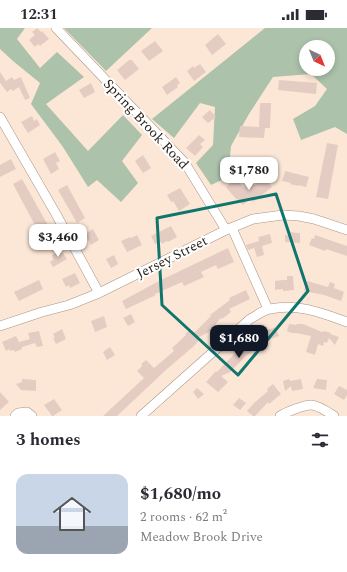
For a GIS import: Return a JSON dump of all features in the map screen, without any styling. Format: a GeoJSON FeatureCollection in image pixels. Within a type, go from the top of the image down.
{"type":"FeatureCollection","features":[{"type":"Feature","properties":{"kind":"street","name":"Spring Brook Road"},"geometry":{"type":"LineString","coordinates":[[56,28],[184,163],[229,229],[268,309]]}},
{"type":"Feature","properties":{"kind":"street"},"geometry":{"type":"LineString","coordinates":[[0,117],[56,214],[99,293]]}},
{"type":"Feature","properties":{"kind":"street","name":"Jersey Street"},"geometry":{"type":"LineString","coordinates":[[0,326],[69,305],[99,293],[229,229],[253,219],[283,215],[299,216],[314,219],[347,230]]}},
{"type":"Feature","properties":{"kind":"street"},"geometry":{"type":"LineString","coordinates":[[141,416],[250,319],[268,309],[292,307],[310,310],[347,322]]}},
{"type":"Feature","properties":{"kind":"street"},"geometry":{"type":"LineString","coordinates":[[280,416],[294,409],[310,405],[326,410],[334,416]]}},
{"type":"Feature","properties":{"kind":"street"},"geometry":{"type":"LineString","coordinates":[[15,416],[18,413],[27,412],[32,416]]}},
{"type":"Feature","properties":{"kind":"highlighted area"},"geometry":{"type":"Polygon","coordinates":[[[276,194],[308,291],[238,375],[162,305],[157,218],[276,194]]]}},
{"type":"Feature","properties":{"kind":"green space"},"geometry":{"type":"Polygon","coordinates":[[[0,28],[25,28],[17,39],[40,68],[57,52],[84,77],[46,104],[88,151],[123,115],[142,135],[122,161],[138,183],[121,202],[97,180],[88,187],[63,147],[31,104],[40,83],[0,49],[0,28]]]}},
{"type":"Feature","properties":{"kind":"green space"},"geometry":{"type":"Polygon","coordinates":[[[64,28],[152,28],[106,71],[64,28]]]}},
{"type":"Feature","properties":{"kind":"green space"},"geometry":{"type":"Polygon","coordinates":[[[265,28],[347,28],[347,134],[335,127],[301,140],[293,119],[315,106],[327,89],[313,76],[335,76],[335,40],[299,40],[299,75],[273,77],[249,114],[231,146],[228,177],[211,185],[196,163],[213,145],[215,107],[200,103],[174,138],[152,119],[265,28]]]}},
{"type":"Feature","properties":{"kind":"building"},"geometry":{"type":"Polygon","coordinates":[[[37,28],[49,39],[40,46],[38,44],[35,47],[29,40],[35,35],[32,32],[37,28]]]}},
{"type":"Feature","properties":{"kind":"building"},"geometry":{"type":"Polygon","coordinates":[[[218,34],[226,44],[212,55],[205,45],[218,34]]]}},
{"type":"Feature","properties":{"kind":"building"},"geometry":{"type":"Polygon","coordinates":[[[155,41],[163,51],[149,61],[141,51],[155,41]]]}},
{"type":"Feature","properties":{"kind":"building"},"geometry":{"type":"Polygon","coordinates":[[[129,60],[132,60],[139,69],[125,80],[117,70],[129,60]]]}},
{"type":"Feature","properties":{"kind":"building"},"geometry":{"type":"Polygon","coordinates":[[[200,64],[206,72],[194,81],[187,71],[193,66],[194,68],[200,64]]]}},
{"type":"Feature","properties":{"kind":"building"},"geometry":{"type":"Polygon","coordinates":[[[0,72],[6,81],[12,77],[14,80],[21,77],[30,98],[25,100],[19,87],[13,91],[11,89],[7,92],[0,83],[0,72]]]}},
{"type":"Feature","properties":{"kind":"building"},"geometry":{"type":"Polygon","coordinates":[[[176,77],[180,83],[177,85],[178,87],[167,95],[162,87],[176,77]]]}},
{"type":"Feature","properties":{"kind":"building"},"geometry":{"type":"Polygon","coordinates":[[[279,80],[317,83],[316,94],[278,90],[279,80]]]}},
{"type":"Feature","properties":{"kind":"building"},"geometry":{"type":"Polygon","coordinates":[[[91,83],[95,92],[84,98],[79,90],[91,83]]]}},
{"type":"Feature","properties":{"kind":"building"},"geometry":{"type":"Polygon","coordinates":[[[260,103],[271,103],[270,128],[265,128],[264,138],[239,137],[240,126],[259,127],[260,103]]]}},
{"type":"Feature","properties":{"kind":"building"},"geometry":{"type":"Polygon","coordinates":[[[210,110],[216,117],[208,123],[202,117],[210,110]]]}},
{"type":"Feature","properties":{"kind":"building"},"geometry":{"type":"Polygon","coordinates":[[[32,116],[34,121],[37,119],[40,125],[28,133],[21,122],[32,116]]]}},
{"type":"Feature","properties":{"kind":"building"},"geometry":{"type":"Polygon","coordinates":[[[199,135],[205,140],[200,144],[203,147],[195,156],[186,148],[199,135]]]}},
{"type":"Feature","properties":{"kind":"building"},"geometry":{"type":"Polygon","coordinates":[[[327,143],[338,145],[328,199],[316,197],[327,143]]]}},
{"type":"Feature","properties":{"kind":"building"},"geometry":{"type":"Polygon","coordinates":[[[55,152],[60,161],[56,163],[59,169],[51,174],[43,159],[55,152]]]}},
{"type":"Feature","properties":{"kind":"building"},"geometry":{"type":"Polygon","coordinates":[[[143,155],[151,168],[143,173],[135,161],[143,155]]]}},
{"type":"Feature","properties":{"kind":"building"},"geometry":{"type":"Polygon","coordinates":[[[11,159],[16,169],[0,177],[0,165],[11,159]]]}},
{"type":"Feature","properties":{"kind":"building"},"geometry":{"type":"Polygon","coordinates":[[[285,171],[309,177],[306,187],[282,181],[285,171]]]}},
{"type":"Feature","properties":{"kind":"building"},"geometry":{"type":"Polygon","coordinates":[[[265,178],[272,187],[253,202],[250,199],[243,205],[226,187],[234,180],[236,182],[238,181],[247,189],[253,183],[255,185],[258,181],[260,183],[265,178]]]}},
{"type":"Feature","properties":{"kind":"building"},"geometry":{"type":"Polygon","coordinates":[[[22,179],[54,236],[44,242],[13,184],[22,179]]]}},
{"type":"Feature","properties":{"kind":"building"},"geometry":{"type":"Polygon","coordinates":[[[67,185],[85,218],[77,223],[58,190],[67,185]]]}},
{"type":"Feature","properties":{"kind":"building"},"geometry":{"type":"Polygon","coordinates":[[[180,188],[190,204],[179,211],[167,195],[180,188]]]}},
{"type":"Feature","properties":{"kind":"building"},"geometry":{"type":"Polygon","coordinates":[[[171,226],[177,237],[162,244],[161,242],[155,244],[151,236],[171,226]]]}},
{"type":"Feature","properties":{"kind":"building"},"geometry":{"type":"Polygon","coordinates":[[[93,229],[99,240],[91,245],[85,234],[93,229]]]}},
{"type":"Feature","properties":{"kind":"building"},"geometry":{"type":"Polygon","coordinates":[[[288,232],[300,233],[300,243],[285,242],[285,235],[289,235],[288,232]]]}},
{"type":"Feature","properties":{"kind":"building"},"geometry":{"type":"Polygon","coordinates":[[[270,234],[272,243],[262,246],[264,255],[257,257],[254,248],[248,250],[246,245],[259,241],[258,237],[270,234]]]}},
{"type":"Feature","properties":{"kind":"building"},"geometry":{"type":"Polygon","coordinates":[[[137,235],[142,245],[127,252],[121,241],[137,235]]]}},
{"type":"Feature","properties":{"kind":"building"},"geometry":{"type":"Polygon","coordinates":[[[315,235],[347,246],[347,256],[326,249],[325,251],[309,245],[312,238],[314,239],[315,235]]]}},
{"type":"Feature","properties":{"kind":"building"},"geometry":{"type":"Polygon","coordinates":[[[228,248],[234,262],[218,269],[216,265],[201,272],[204,277],[184,286],[182,282],[126,309],[122,301],[159,281],[228,248]]]}},
{"type":"Feature","properties":{"kind":"building"},"geometry":{"type":"Polygon","coordinates":[[[61,250],[67,259],[53,267],[50,262],[53,260],[52,255],[61,250]]]}},
{"type":"Feature","properties":{"kind":"building"},"geometry":{"type":"Polygon","coordinates":[[[114,255],[118,264],[111,268],[106,259],[114,255]]]}},
{"type":"Feature","properties":{"kind":"building"},"geometry":{"type":"Polygon","coordinates":[[[75,273],[80,283],[70,288],[69,285],[66,287],[62,279],[75,273]]]}},
{"type":"Feature","properties":{"kind":"building"},"geometry":{"type":"Polygon","coordinates":[[[287,276],[293,276],[294,290],[275,290],[275,281],[287,280],[287,276]]]}},
{"type":"Feature","properties":{"kind":"building"},"geometry":{"type":"Polygon","coordinates":[[[39,280],[43,289],[19,301],[14,292],[39,280]]]}},
{"type":"Feature","properties":{"kind":"building"},"geometry":{"type":"Polygon","coordinates":[[[307,281],[328,287],[330,282],[335,284],[334,288],[344,292],[341,301],[324,295],[304,291],[307,281]]]}},
{"type":"Feature","properties":{"kind":"building"},"geometry":{"type":"Polygon","coordinates":[[[246,290],[250,299],[229,309],[231,312],[222,319],[221,318],[209,332],[197,338],[199,340],[194,346],[117,416],[103,416],[144,378],[137,371],[142,366],[141,364],[146,360],[154,368],[174,351],[172,348],[186,335],[185,334],[190,330],[193,334],[211,316],[210,315],[230,300],[229,298],[246,290]]]}},
{"type":"Feature","properties":{"kind":"building"},"geometry":{"type":"Polygon","coordinates":[[[131,314],[135,322],[128,326],[123,318],[131,314]]]}},
{"type":"Feature","properties":{"kind":"building"},"geometry":{"type":"Polygon","coordinates":[[[104,316],[107,327],[95,332],[91,321],[104,316]]]}},
{"type":"Feature","properties":{"kind":"building"},"geometry":{"type":"Polygon","coordinates":[[[289,324],[303,324],[339,337],[335,345],[329,338],[327,343],[324,342],[323,346],[318,344],[315,355],[306,352],[311,336],[287,331],[289,324]]]}},
{"type":"Feature","properties":{"kind":"building"},"geometry":{"type":"Polygon","coordinates":[[[275,327],[279,336],[268,340],[267,339],[252,346],[254,349],[230,372],[221,376],[228,382],[218,392],[206,382],[254,336],[275,327]]]}},
{"type":"Feature","properties":{"kind":"building"},"geometry":{"type":"Polygon","coordinates":[[[62,329],[66,339],[56,344],[53,334],[62,329]]]}},
{"type":"Feature","properties":{"kind":"building"},"geometry":{"type":"Polygon","coordinates":[[[39,331],[43,346],[37,347],[35,343],[22,347],[22,349],[15,352],[14,350],[10,351],[10,349],[6,351],[2,342],[16,336],[19,342],[30,339],[28,333],[39,331]]]}},
{"type":"Feature","properties":{"kind":"building"},"geometry":{"type":"Polygon","coordinates":[[[110,347],[115,355],[107,360],[103,352],[110,347]]]}},
{"type":"Feature","properties":{"kind":"building"},"geometry":{"type":"Polygon","coordinates":[[[22,379],[36,380],[36,391],[21,390],[16,384],[22,382],[22,379]]]}},
{"type":"Feature","properties":{"kind":"building"},"geometry":{"type":"Polygon","coordinates":[[[289,379],[290,381],[301,379],[303,389],[292,391],[291,386],[285,391],[283,381],[289,379]]]}},
{"type":"Feature","properties":{"kind":"building"},"geometry":{"type":"Polygon","coordinates":[[[317,379],[327,380],[326,390],[313,388],[317,379]]]}},
{"type":"Feature","properties":{"kind":"building"},"geometry":{"type":"Polygon","coordinates":[[[273,384],[281,394],[269,404],[268,402],[255,416],[253,416],[247,411],[268,391],[267,389],[273,384]]]}},
{"type":"Feature","properties":{"kind":"building"},"geometry":{"type":"Polygon","coordinates":[[[339,386],[347,390],[347,395],[344,400],[334,394],[339,386]]]}},
{"type":"Feature","properties":{"kind":"building"},"geometry":{"type":"Polygon","coordinates":[[[197,388],[204,394],[198,399],[193,392],[197,388]]]}},
{"type":"Feature","properties":{"kind":"building"},"geometry":{"type":"Polygon","coordinates":[[[0,392],[9,402],[0,410],[0,392]]]}},
{"type":"Feature","properties":{"kind":"building"},"geometry":{"type":"Polygon","coordinates":[[[239,398],[246,403],[240,410],[233,405],[239,398]]]}},
{"type":"Feature","properties":{"kind":"building"},"geometry":{"type":"Polygon","coordinates":[[[54,399],[62,410],[52,416],[44,405],[54,399]]]}}]}
